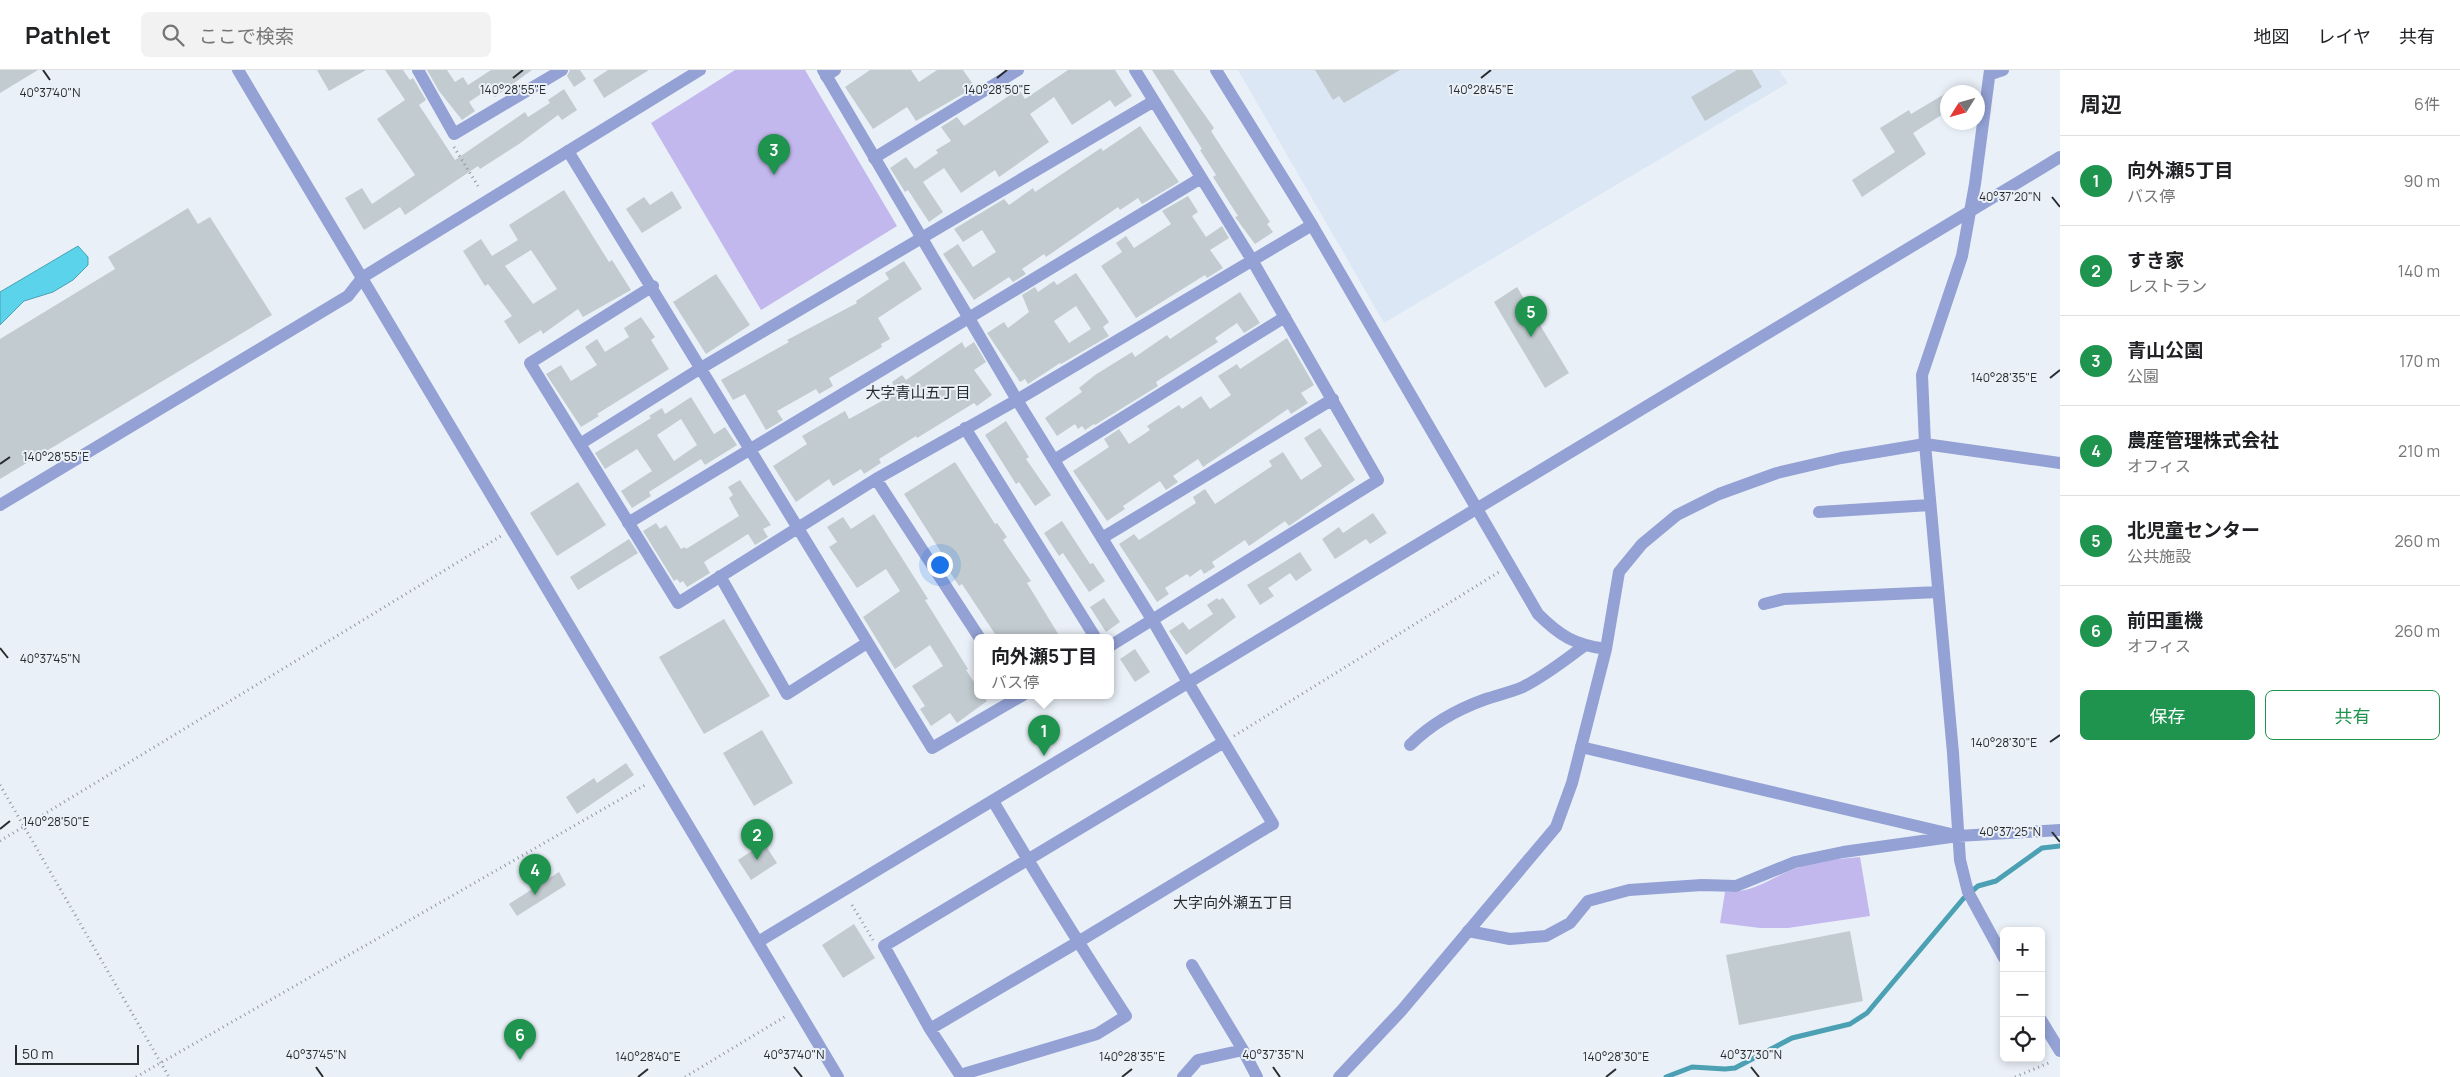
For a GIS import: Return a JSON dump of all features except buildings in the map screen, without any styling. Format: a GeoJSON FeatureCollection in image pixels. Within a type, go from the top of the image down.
{"type":"FeatureCollection","features":[{"type":"Feature","properties":{"kind":"street"},"geometry":{"type":"LineString","coordinates":[[238,70],[838,1077]]}},
{"type":"Feature","properties":{"kind":"street"},"geometry":{"type":"LineString","coordinates":[[418,70],[454,134],[562,70]]}},
{"type":"Feature","properties":{"kind":"street"},"geometry":{"type":"LineString","coordinates":[[0,505],[348,296],[363,277],[700,70]]}},
{"type":"Feature","properties":{"kind":"street"},"geometry":{"type":"LineString","coordinates":[[874,158],[1018,70]]}},
{"type":"Feature","properties":{"kind":"street"},"geometry":{"type":"LineString","coordinates":[[1114,644],[1378,480],[1252,260],[1135,70]]}},
{"type":"Feature","properties":{"kind":"street"},"geometry":{"type":"LineString","coordinates":[[1216,70],[1312,225],[1538,614],[1557,634],[1584,646],[1606,650]]}},
{"type":"Feature","properties":{"kind":"street"},"geometry":{"type":"LineString","coordinates":[[1995,71],[1962,256],[1922,375],[1925,444],[1953,753],[1960,860],[1968,892],[2000,951]]}},
{"type":"Feature","properties":{"kind":"street"},"geometry":{"type":"LineString","coordinates":[[828,72],[920,238],[1153,621],[1273,824],[930,1029]]}},
{"type":"Feature","properties":{"kind":"street"},"geometry":{"type":"LineString","coordinates":[[580,444],[701,368],[1154,101]]}},
{"type":"Feature","properties":{"kind":"street"},"geometry":{"type":"LineString","coordinates":[[568,150],[653,286],[932,748],[1014,699]]}},
{"type":"Feature","properties":{"kind":"street"},"geometry":{"type":"LineString","coordinates":[[758,942],[1189,684],[1476,508],[2060,157]]}},
{"type":"Feature","properties":{"kind":"street"},"geometry":{"type":"LineString","coordinates":[[628,523],[1201,178]]}},
{"type":"Feature","properties":{"kind":"street"},"geometry":{"type":"LineString","coordinates":[[653,286],[530,363],[678,603],[876,479],[1017,400],[1312,225]]}},
{"type":"Feature","properties":{"kind":"street"},"geometry":{"type":"LineString","coordinates":[[1054,460],[1285,317]]}},
{"type":"Feature","properties":{"kind":"street"},"geometry":{"type":"LineString","coordinates":[[1102,538],[1333,399]]}},
{"type":"Feature","properties":{"kind":"street"},"geometry":{"type":"LineString","coordinates":[[965,428],[1093,634]]}},
{"type":"Feature","properties":{"kind":"street"},"geometry":{"type":"LineString","coordinates":[[1339,1077],[1402,1010],[1556,827],[1572,783],[1606,650],[1618,572],[1642,544],[1677,515],[1719,494],[1777,474],[1841,458],[1925,444],[2060,463]]}},
{"type":"Feature","properties":{"kind":"street"},"geometry":{"type":"LineString","coordinates":[[876,479],[977,634]]}},
{"type":"Feature","properties":{"kind":"street"},"geometry":{"type":"LineString","coordinates":[[1818,512],[1930,505]]}},
{"type":"Feature","properties":{"kind":"street"},"geometry":{"type":"LineString","coordinates":[[720,576],[787,694],[867,643]]}},
{"type":"Feature","properties":{"kind":"street"},"geometry":{"type":"LineString","coordinates":[[1764,604],[1784,599],[1938,592]]}},
{"type":"Feature","properties":{"kind":"street"},"geometry":{"type":"LineString","coordinates":[[1410,745],[1423,732],[1448,716],[1484,699],[1521,688],[1544,676],[1584,646]]}},
{"type":"Feature","properties":{"kind":"street"},"geometry":{"type":"LineString","coordinates":[[993,801],[1028,859],[1078,942],[1126,1016],[1097,1034],[960,1075],[930,1029],[884,946],[1028,859],[1224,742]]}},
{"type":"Feature","properties":{"kind":"street"},"geometry":{"type":"LineString","coordinates":[[1580,746],[1958,836]]}},
{"type":"Feature","properties":{"kind":"street"},"geometry":{"type":"LineString","coordinates":[[1468,931],[1510,939],[1546,936],[1570,923],[1588,902],[1629,890],[1702,885],[1736,886],[1795,862],[1958,836],[2060,830]]}},
{"type":"Feature","properties":{"kind":"street"},"geometry":{"type":"LineString","coordinates":[[1192,965],[1257,1077]]}},
{"type":"Feature","properties":{"kind":"street"},"geometry":{"type":"LineString","coordinates":[[2045,1027],[2060,1051]]}},
{"type":"Feature","properties":{"kind":"street"},"geometry":{"type":"LineString","coordinates":[[1183,1077],[1198,1060],[1243,1050]]}},
{"type":"Feature","properties":{"kind":"path"},"geometry":{"type":"LineString","coordinates":[[454,134],[454,146],[478,186]]}},
{"type":"Feature","properties":{"kind":"path"},"geometry":{"type":"LineString","coordinates":[[0,841],[512,529]]}},
{"type":"Feature","properties":{"kind":"path"},"geometry":{"type":"LineString","coordinates":[[1224,742],[1510,565]]}},
{"type":"Feature","properties":{"kind":"path"},"geometry":{"type":"LineString","coordinates":[[136,1077],[659,777]]}},
{"type":"Feature","properties":{"kind":"path"},"geometry":{"type":"LineString","coordinates":[[0,785],[169,1077]]}},
{"type":"Feature","properties":{"kind":"path"},"geometry":{"type":"LineString","coordinates":[[852,905],[876,943],[884,946]]}},
{"type":"Feature","properties":{"kind":"path"},"geometry":{"type":"LineString","coordinates":[[685,1077],[798,1009]]}},
{"type":"Feature","properties":{"kind":"path"},"geometry":{"type":"LineString","coordinates":[[2014,1077],[2060,1058]]}},
{"type":"Feature","properties":{"kind":"shaded area"},"geometry":{"type":"Polygon","coordinates":[[[735,70],[805,70],[897,226],[761,310],[651,123],[735,70]]]}},
{"type":"Feature","properties":{"kind":"shaded area"},"geometry":{"type":"Polygon","coordinates":[[[1238,70],[1779,70],[1788,83],[1384,323],[1238,70]]]}},
{"type":"Feature","properties":{"kind":"shaded area"},"geometry":{"type":"Polygon","coordinates":[[[1860,857],[1870,916],[1788,928],[1760,928],[1720,923],[1725,892],[1753,888],[1794,869],[1810,864],[1827,860],[1860,857]]]}},
{"type":"Feature","properties":{"kind":"water"},"geometry":{"type":"Polygon","coordinates":[[[78,246],[88,257],[88,265],[73,280],[53,292],[24,301],[0,325],[0,292],[78,246]]]}},
{"type":"Feature","properties":{"kind":"waterway"},"geometry":{"type":"LineString","coordinates":[[1666,1077],[1692,1067],[1735,1068],[1792,1038],[1850,1024],[1867,1013],[1963,899],[1978,886],[1996,881],[2042,848],[2060,846]]}},
{"type":"Feature","properties":{"kind":"place","name":"青山公園"},"geometry":{"type":"Point","coordinates":[774,175]}},
{"type":"Feature","properties":{"kind":"place","name":"北児童センター"},"geometry":{"type":"Point","coordinates":[1531,337]}},
{"type":"Feature","properties":{"kind":"place","name":"向外瀬5丁目"},"geometry":{"type":"Point","coordinates":[1044,756]}},
{"type":"Feature","properties":{"kind":"place","name":"すき家"},"geometry":{"type":"Point","coordinates":[757,860]}},
{"type":"Feature","properties":{"kind":"place","name":"農産管理株式会社"},"geometry":{"type":"Point","coordinates":[535,895]}},
{"type":"Feature","properties":{"kind":"place","name":"前田重機"},"geometry":{"type":"Point","coordinates":[520,1060]}},
{"type":"Feature","properties":{"kind":"district","name":"大字青山五丁目"},"geometry":{"type":"Point","coordinates":[918,392]}},
{"type":"Feature","properties":{"kind":"district","name":"大字向外瀬五丁目"},"geometry":{"type":"Point","coordinates":[1233,902]}}]}
